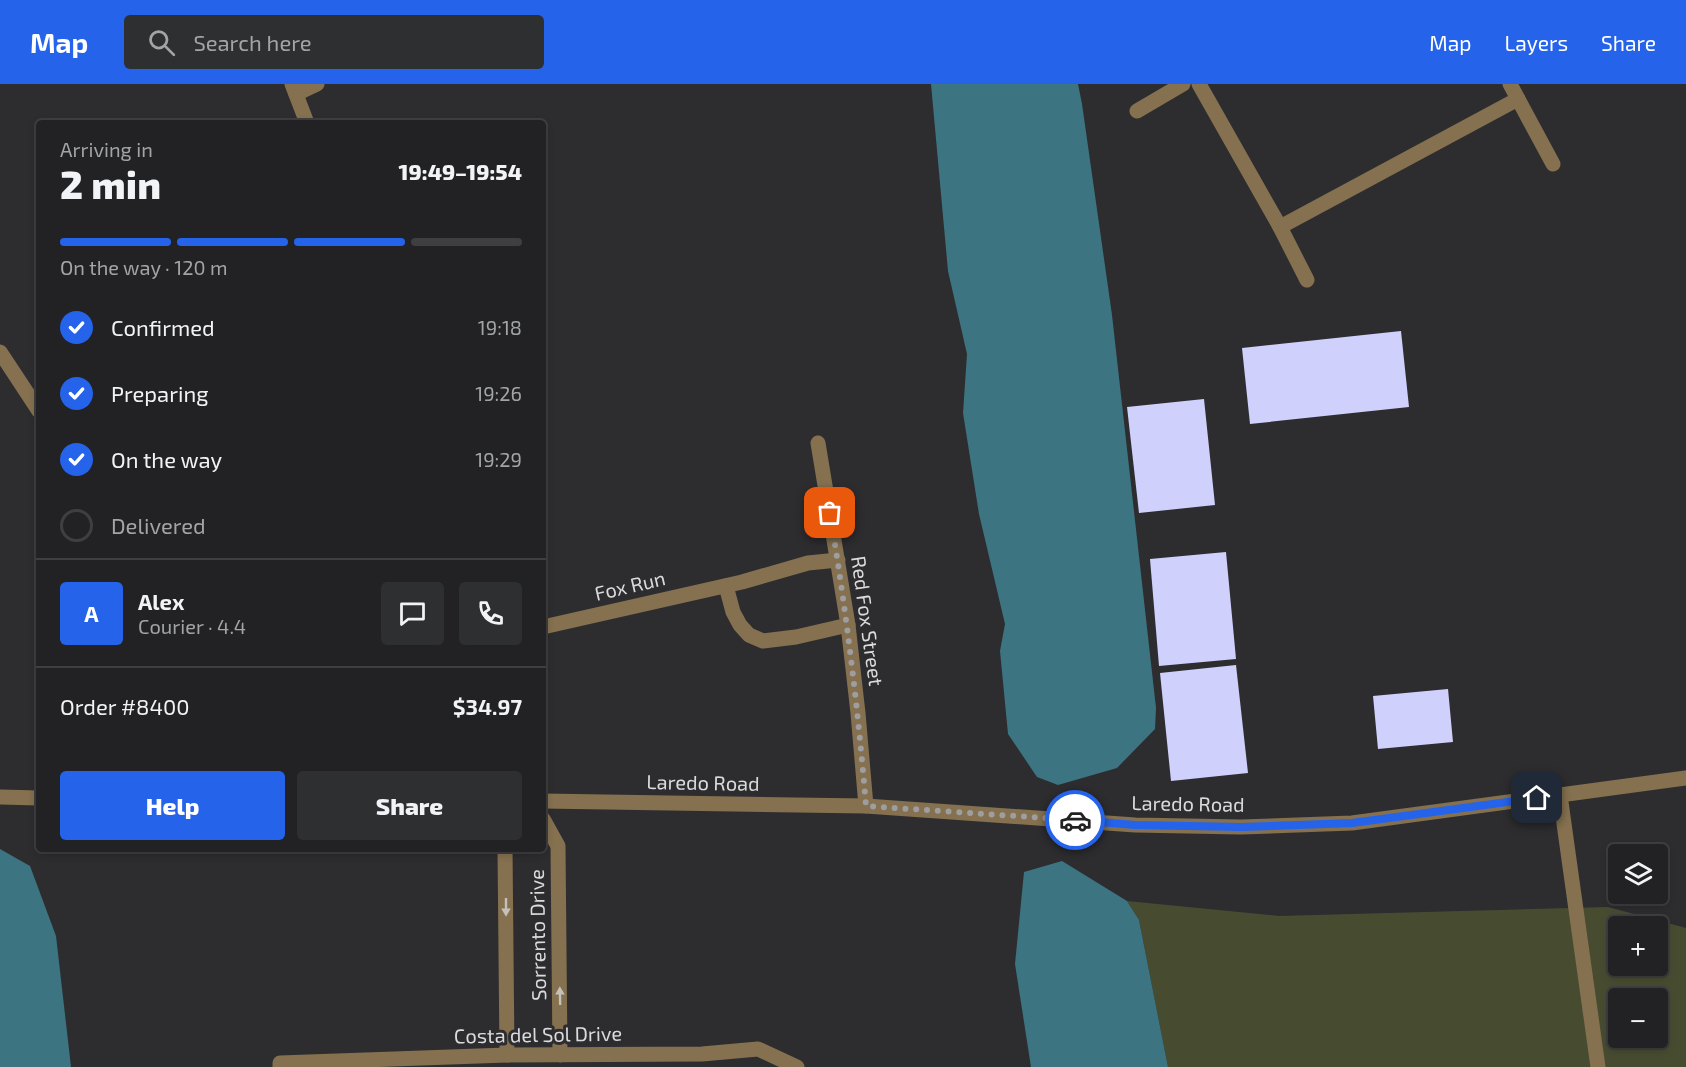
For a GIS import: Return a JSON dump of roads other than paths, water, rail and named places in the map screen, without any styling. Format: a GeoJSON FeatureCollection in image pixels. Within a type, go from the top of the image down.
{"type":"FeatureCollection","features":[{"type":"Feature","properties":{"kind":"street"},"geometry":{"type":"LineString","coordinates":[[306,120],[294,89],[317,84]]}},
{"type":"Feature","properties":{"kind":"street"},"geometry":{"type":"LineString","coordinates":[[1137,111],[1183,84]]}},
{"type":"Feature","properties":{"kind":"street"},"geometry":{"type":"LineString","coordinates":[[1199,84],[1280,226],[1307,280]]}},
{"type":"Feature","properties":{"kind":"street"},"geometry":{"type":"LineString","coordinates":[[1510,84],[1553,164]]}},
{"type":"Feature","properties":{"kind":"street"},"geometry":{"type":"LineString","coordinates":[[1280,226],[1518,99]]}},
{"type":"Feature","properties":{"kind":"street"},"geometry":{"type":"LineString","coordinates":[[0,352],[36,406]]}},
{"type":"Feature","properties":{"kind":"street","name":"Red Fox Street"},"geometry":{"type":"LineString","coordinates":[[818,443],[848,625],[866,806]]}},
{"type":"Feature","properties":{"kind":"street","name":"Fox Run"},"geometry":{"type":"LineString","coordinates":[[546,626],[726,586],[808,563],[838,560]]}},
{"type":"Feature","properties":{"kind":"street"},"geometry":{"type":"LineString","coordinates":[[726,586],[733,612],[740,625],[749,635],[764,640],[796,637],[848,625]]}},
{"type":"Feature","properties":{"kind":"street","name":"Laredo Road"},"geometry":{"type":"LineString","coordinates":[[546,801],[866,806],[1135,825],[1241,827],[1352,823],[1686,778]]}},
{"type":"Feature","properties":{"kind":"street"},"geometry":{"type":"LineString","coordinates":[[1560,795],[1598,1067]]}},
{"type":"Feature","properties":{"kind":"street"},"geometry":{"type":"LineString","coordinates":[[0,797],[36,798]]}},
{"type":"Feature","properties":{"kind":"street","name":"Sorrento Drive"},"geometry":{"type":"LineString","coordinates":[[546,824],[558,846],[561,1055]]}},
{"type":"Feature","properties":{"kind":"street","name":"Sorrento Drive"},"geometry":{"type":"LineString","coordinates":[[505,852],[507,1055]]}},
{"type":"Feature","properties":{"kind":"street","name":"Costa del Sol Drive"},"geometry":{"type":"LineString","coordinates":[[280,1067],[280,1063],[507,1055],[702,1054],[758,1049],[797,1067]]}},
{"type":"Feature","properties":{"kind":"water"},"geometry":{"type":"Polygon","coordinates":[[[931,84],[1078,84],[1082,104],[1112,315],[1156,708],[1155,729],[1117,768],[1058,785],[1037,777],[1008,734],[1000,651],[1005,624],[979,514],[963,413],[967,354],[948,271],[931,84]]]}},
{"type":"Feature","properties":{"kind":"water"},"geometry":{"type":"Polygon","coordinates":[[[0,849],[30,866],[56,936],[71,1067],[0,1067],[0,849]]]}},
{"type":"Feature","properties":{"kind":"water"},"geometry":{"type":"Polygon","coordinates":[[[1062,861],[1127,901],[1139,920],[1168,1067],[1031,1067],[1015,964],[1024,872],[1062,861]]]}}]}
